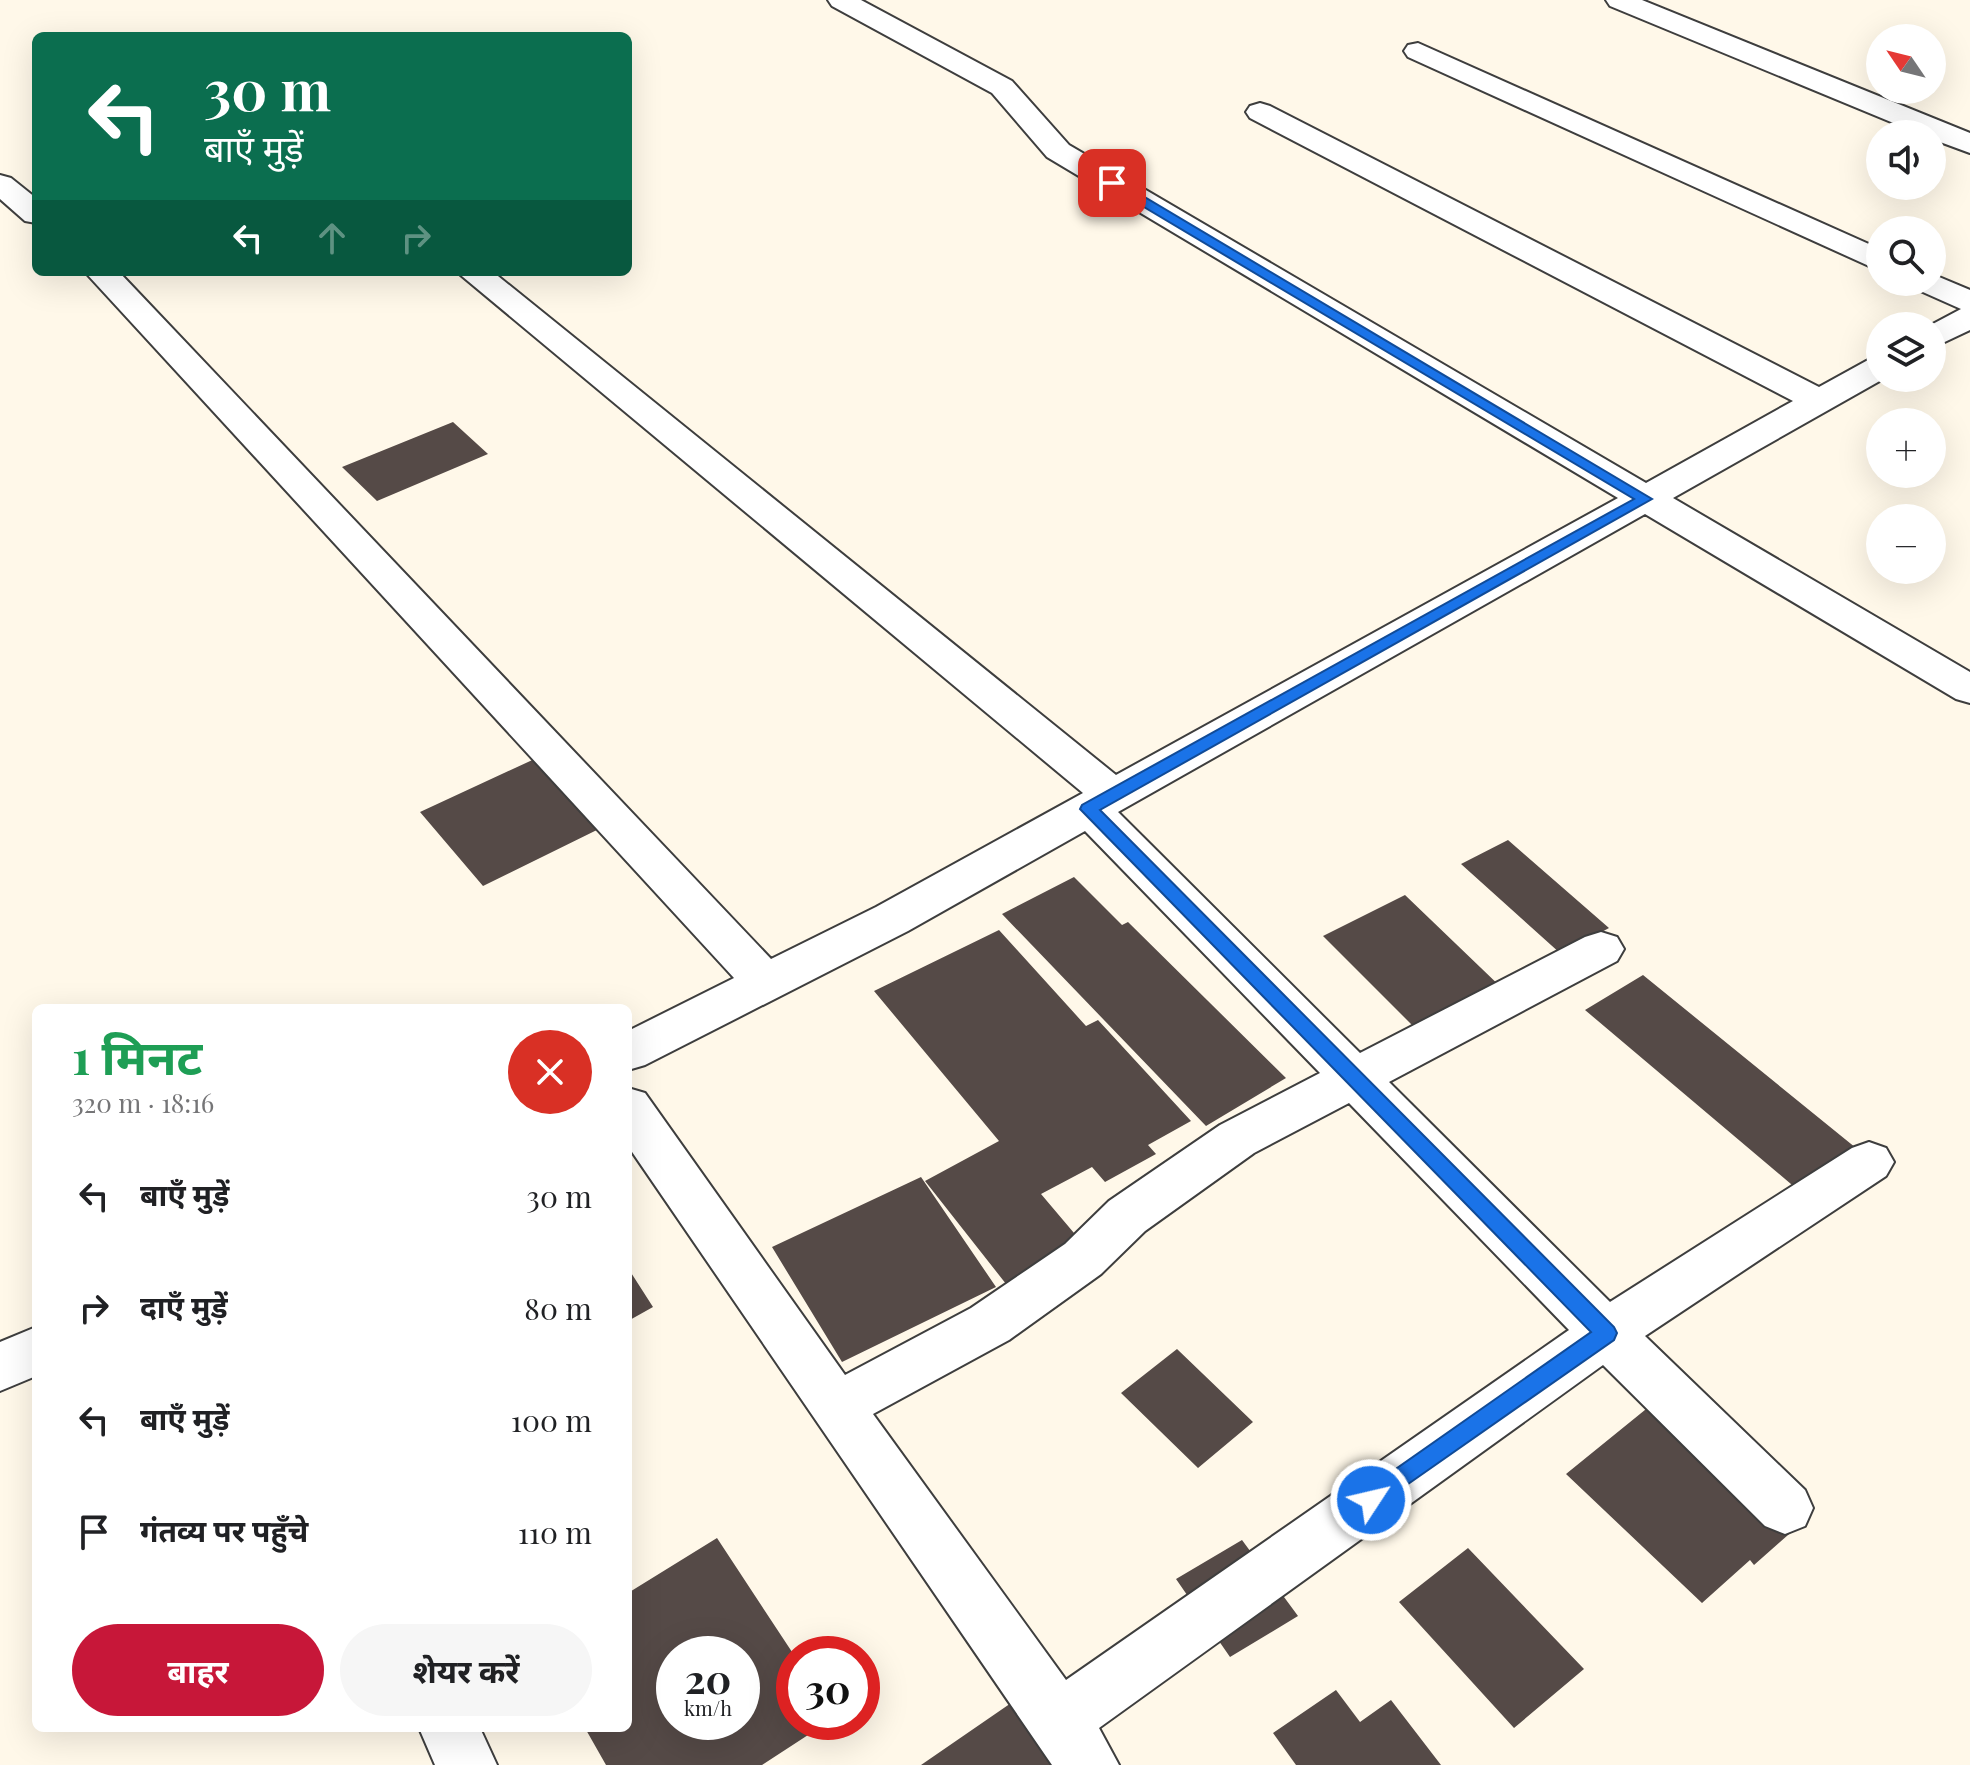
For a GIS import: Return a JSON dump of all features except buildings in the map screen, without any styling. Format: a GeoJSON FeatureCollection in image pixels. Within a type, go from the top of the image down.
{"type":"FeatureCollection","features":[{"type":"Feature","properties":{"kind":"street"},"geometry":{"type":"LineString","coordinates":[[841,0],[1002,87],[1058,151],[1970,690]]}},
{"type":"Feature","properties":{"kind":"street"},"geometry":{"type":"LineString","coordinates":[[1619,0],[1970,144]]}},
{"type":"Feature","properties":{"kind":"street"},"geometry":{"type":"LineString","coordinates":[[1418,51],[1866,255]]}},
{"type":"Feature","properties":{"kind":"street"},"geometry":{"type":"LineString","coordinates":[[1260,112],[1819,401]]}},
{"type":"Feature","properties":{"kind":"street"},"geometry":{"type":"LineString","coordinates":[[0,184],[32,211]]}},
{"type":"Feature","properties":{"kind":"street"},"geometry":{"type":"LineString","coordinates":[[105,276],[766,983]]}},
{"type":"Feature","properties":{"kind":"street"},"geometry":{"type":"LineString","coordinates":[[478,276],[1101,802],[1355,1078],[1606,1333],[1785,1508]]}},
{"type":"Feature","properties":{"kind":"street"},"geometry":{"type":"LineString","coordinates":[[1946,291],[1970,302]]}},
{"type":"Feature","properties":{"kind":"street"},"geometry":{"type":"LineString","coordinates":[[1946,330],[1970,317]]}},
{"type":"Feature","properties":{"kind":"street"},"geometry":{"type":"LineString","coordinates":[[632,1050],[892,919],[1866,375]]}},
{"type":"Feature","properties":{"kind":"street"},"geometry":{"type":"LineString","coordinates":[[836,1407],[990,1324],[1083,1259],[1127,1216],[1237,1139],[1601,949]]}},
{"type":"Feature","properties":{"kind":"street"},"geometry":{"type":"LineString","coordinates":[[632,1113],[1073,1743],[1606,1333],[1869,1162]]}},
{"type":"Feature","properties":{"kind":"street"},"geometry":{"type":"LineString","coordinates":[[0,1368],[32,1352]]}},
{"type":"Feature","properties":{"kind":"street"},"geometry":{"type":"LineString","coordinates":[[451,1732],[466,1765]]}},
{"type":"Feature","properties":{"kind":"route"},"geometry":{"type":"LineString","coordinates":[[1112,183],[1645,499],[1089,809],[1606,1333],[1371,1500]]}}]}
